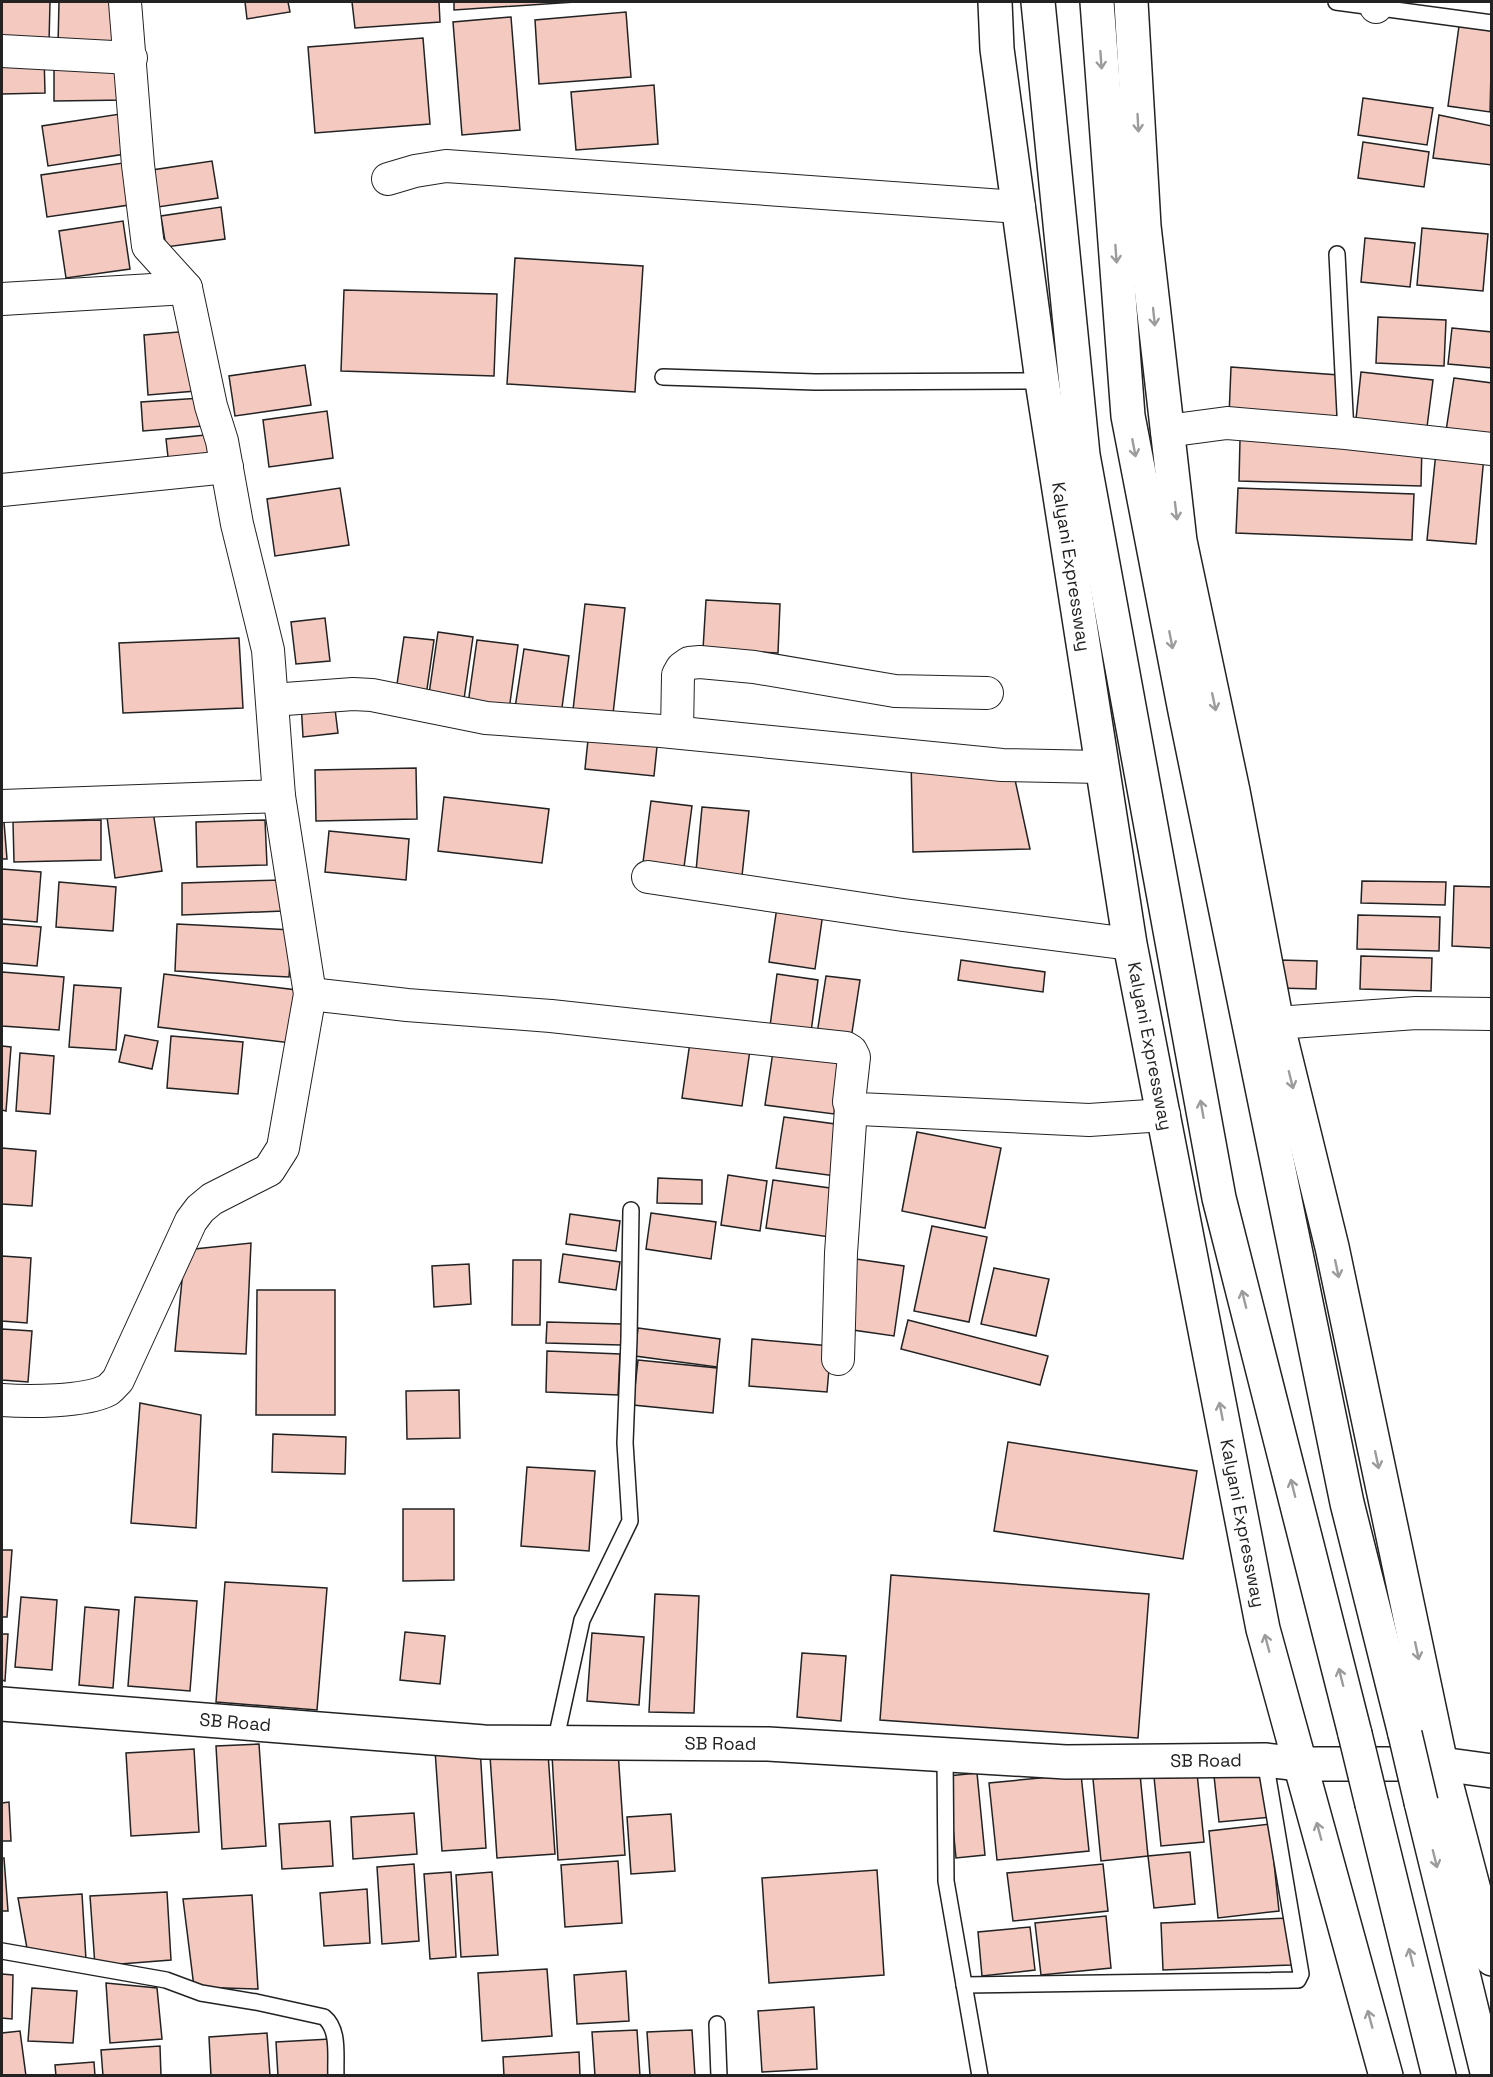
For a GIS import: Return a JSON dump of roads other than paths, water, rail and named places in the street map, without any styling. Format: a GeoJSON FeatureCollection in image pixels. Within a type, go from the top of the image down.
{"type":"FeatureCollection","features":[{"type":"Feature","properties":{"kind":"main road","name":"Kalyani Expressway"},"geometry":{"type":"LineString","coordinates":[[995,2],[997,49],[1042,381],[1130,944],[1263,1629],[1386,2076]]}},
{"type":"Feature","properties":{"kind":"main road"},"geometry":{"type":"LineString","coordinates":[[1038,2],[1083,455],[1219,1198],[1439,2076]]}},
{"type":"Feature","properties":{"kind":"main road"},"geometry":{"type":"LineString","coordinates":[[1097,2],[1128,416],[1185,711],[1347,1503],[1488,2076]]}},
{"type":"Feature","properties":{"kind":"main road"},"geometry":{"type":"LineString","coordinates":[[1131,2],[1144,226],[1180,541],[1233,791],[1277,1023],[1332,1248],[1441,1764],[1491,1959]]}},
{"type":"Feature","properties":{"kind":"main road","name":"SB Road"},"geometry":{"type":"LineString","coordinates":[[2,1704],[484,1742],[768,1744],[1066,1762],[1265,1760],[1300,1764],[1441,1764],[1491,1771]]}},
{"type":"Feature","properties":{"kind":"street"},"geometry":{"type":"LineString","coordinates":[[2,1400],[86,1397],[110,1389],[118,1380],[191,1221],[212,1199],[268,1170],[283,1148],[310,994],[279,796],[268,650],[237,524],[222,441],[211,406],[186,288],[148,246],[138,165],[125,2]]}},
{"type":"Feature","properties":{"kind":"street"},"geometry":{"type":"LineString","coordinates":[[2,51],[131,58]]}},
{"type":"Feature","properties":{"kind":"street"},"geometry":{"type":"LineString","coordinates":[[388,179],[415,171],[446,166],[1020,207]]}},
{"type":"Feature","properties":{"kind":"street"},"geometry":{"type":"LineString","coordinates":[[2,299],[186,288]]}},
{"type":"Feature","properties":{"kind":"street"},"geometry":{"type":"LineString","coordinates":[[1167,431],[1227,423],[1491,449]]}},
{"type":"Feature","properties":{"kind":"street"},"geometry":{"type":"LineString","coordinates":[[2,490],[227,467]]}},
{"type":"Feature","properties":{"kind":"street"},"geometry":{"type":"LineString","coordinates":[[677,732],[678,675],[689,663],[754,667],[895,691],[987,693]]}},
{"type":"Feature","properties":{"kind":"street"},"geometry":{"type":"LineString","coordinates":[[272,700],[372,695],[486,718],[677,732],[1002,765],[1101,767]]}},
{"type":"Feature","properties":{"kind":"street"},"geometry":{"type":"LineString","coordinates":[[2,806],[279,796]]}},
{"type":"Feature","properties":{"kind":"street"},"geometry":{"type":"LineString","coordinates":[[648,877],[903,915],[1130,944]]}},
{"type":"Feature","properties":{"kind":"street"},"geometry":{"type":"LineString","coordinates":[[310,994],[407,1005],[551,1016],[846,1048],[851,1051],[854,1057],[849,1102],[851,1108],[841,1253],[838,1359]]}},
{"type":"Feature","properties":{"kind":"street"},"geometry":{"type":"LineString","coordinates":[[1277,1023],[1416,1013],[1491,1014]]}},
{"type":"Feature","properties":{"kind":"street"},"geometry":{"type":"LineString","coordinates":[[851,1108],[1089,1120],[1164,1115]]}},
{"type":"Feature","properties":{"kind":"lane"},"geometry":{"type":"LineString","coordinates":[[1336,2],[1376,4],[1491,23]]}},
{"type":"Feature","properties":{"kind":"lane"},"geometry":{"type":"LineString","coordinates":[[1337,254],[1346,433]]}},
{"type":"Feature","properties":{"kind":"lane"},"geometry":{"type":"LineString","coordinates":[[663,377],[815,382],[1042,381]]}},
{"type":"Feature","properties":{"kind":"lane"},"geometry":{"type":"LineString","coordinates":[[555,1743],[582,1620],[630,1521],[625,1443],[631,1210]]}},
{"type":"Feature","properties":{"kind":"lane"},"geometry":{"type":"LineString","coordinates":[[945,1755],[946,1881],[980,2076]]}},
{"type":"Feature","properties":{"kind":"lane"},"geometry":{"type":"LineString","coordinates":[[964,1986],[1298,1980],[1301,1974],[1265,1760]]}},
{"type":"Feature","properties":{"kind":"lane"},"geometry":{"type":"LineString","coordinates":[[2,1951],[166,1980],[201,1993],[324,2017],[331,2023],[334,2033],[336,2076]]}},
{"type":"Feature","properties":{"kind":"lane"},"geometry":{"type":"LineString","coordinates":[[717,2024],[719,2076]]}}]}
